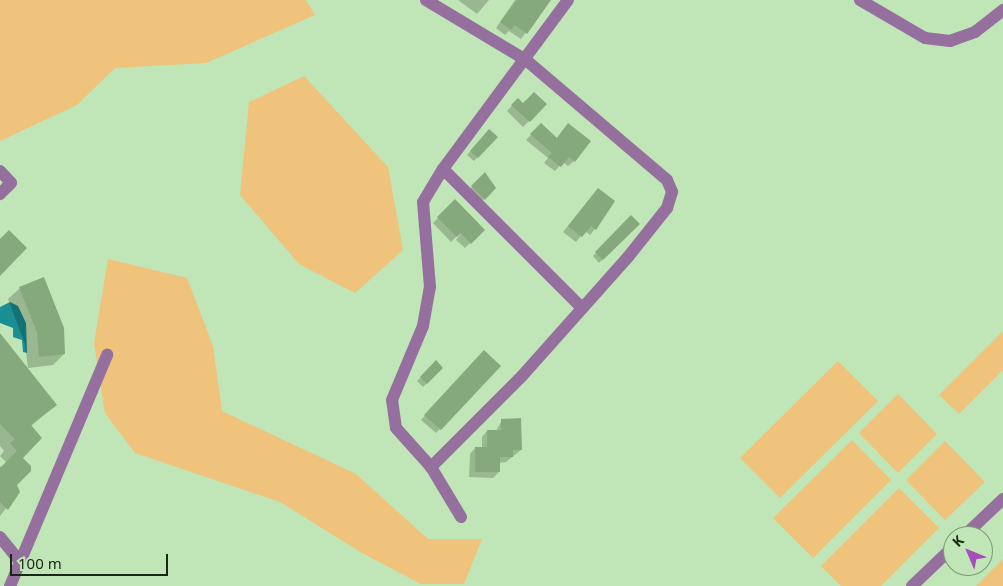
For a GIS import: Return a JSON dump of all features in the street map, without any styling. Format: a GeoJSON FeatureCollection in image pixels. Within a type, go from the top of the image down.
{"type":"FeatureCollection","features":[{"type":"Feature","properties":{"kind":"street"},"geometry":{"type":"LineString","coordinates":[[426,0],[526,60],[667,180],[672,192],[667,208],[652,229],[522,376],[431,467]]}},
{"type":"Feature","properties":{"kind":"street"},"geometry":{"type":"LineString","coordinates":[[461,517],[431,467],[396,428],[392,400],[423,326],[430,286],[423,202],[442,169],[526,60],[568,0]]}},
{"type":"Feature","properties":{"kind":"street"},"geometry":{"type":"LineString","coordinates":[[860,0],[925,38],[950,41],[975,32],[1003,10]]}},
{"type":"Feature","properties":{"kind":"street"},"geometry":{"type":"LineString","coordinates":[[442,169],[582,308]]}},
{"type":"Feature","properties":{"kind":"street"},"geometry":{"type":"LineString","coordinates":[[0,171],[11,183],[0,194]]}},
{"type":"Feature","properties":{"kind":"street"},"geometry":{"type":"LineString","coordinates":[[10,586],[107,355]]}},
{"type":"Feature","properties":{"kind":"street"},"geometry":{"type":"LineString","coordinates":[[975,526],[1003,499]]}},
{"type":"Feature","properties":{"kind":"street"},"geometry":{"type":"LineString","coordinates":[[0,537],[20,562]]}},
{"type":"Feature","properties":{"kind":"street"},"geometry":{"type":"LineString","coordinates":[[912,586],[943,557]]}},
{"type":"Feature","properties":{"kind":"shaded area"},"geometry":{"type":"Polygon","coordinates":[[[0,0],[306,0],[315,15],[206,63],[115,68],[77,105],[0,141],[0,0]]]}},
{"type":"Feature","properties":{"kind":"shaded area"},"geometry":{"type":"Polygon","coordinates":[[[304,76],[388,167],[403,250],[355,293],[299,264],[240,195],[249,102],[304,76]]]}},
{"type":"Feature","properties":{"kind":"shaded area"},"geometry":{"type":"Polygon","coordinates":[[[108,259],[187,278],[213,346],[222,411],[356,474],[428,539],[482,539],[464,584],[421,584],[362,553],[280,502],[135,453],[105,413],[94,343],[108,259]]]}},
{"type":"Feature","properties":{"kind":"shaded area"},"geometry":{"type":"Polygon","coordinates":[[[1003,331],[1003,370],[959,414],[939,395],[1003,331]]]}},
{"type":"Feature","properties":{"kind":"shaded area"},"geometry":{"type":"Polygon","coordinates":[[[838,361],[878,401],[780,498],[740,458],[838,361]]]}},
{"type":"Feature","properties":{"kind":"shaded area"},"geometry":{"type":"Polygon","coordinates":[[[898,394],[937,434],[898,473],[859,433],[898,394]]]}},
{"type":"Feature","properties":{"kind":"shaded area"},"geometry":{"type":"Polygon","coordinates":[[[852,440],[891,480],[813,558],[773,518],[852,440]]]}},
{"type":"Feature","properties":{"kind":"shaded area"},"geometry":{"type":"Polygon","coordinates":[[[945,441],[985,482],[945,520],[906,480],[945,441]]]}},
{"type":"Feature","properties":{"kind":"shaded area"},"geometry":{"type":"Polygon","coordinates":[[[899,488],[939,528],[881,586],[841,586],[821,566],[899,488]]]}},
{"type":"Feature","properties":{"kind":"shaded area"},"geometry":{"type":"Polygon","coordinates":[[[1003,559],[1003,586],[976,586],[986,576],[993,576],[993,569],[1003,559]]]}},
{"type":"Feature","properties":{"kind":"water"},"geometry":{"type":"Polygon","coordinates":[[[10,302],[18,306],[26,323],[27,353],[23,352],[22,340],[13,337],[13,328],[0,323],[0,307],[10,302]]]}},
{"type":"Feature","properties":{"kind":"building"},"geometry":{"type":"Polygon","coordinates":[[[517,0],[551,0],[527,34],[515,25],[511,30],[500,22],[517,0]]]}},
{"type":"Feature","properties":{"kind":"building"},"geometry":{"type":"Polygon","coordinates":[[[534,92],[547,104],[530,122],[511,105],[518,98],[523,103],[534,92]]]}},
{"type":"Feature","properties":{"kind":"building"},"geometry":{"type":"Polygon","coordinates":[[[541,123],[557,138],[568,123],[591,141],[575,162],[569,157],[561,167],[548,157],[552,153],[530,134],[541,123]]]}},
{"type":"Feature","properties":{"kind":"building"},"geometry":{"type":"Polygon","coordinates":[[[489,129],[498,137],[478,158],[470,151],[489,129]]]}},
{"type":"Feature","properties":{"kind":"building"},"geometry":{"type":"Polygon","coordinates":[[[485,172],[496,188],[485,200],[471,186],[485,172]]]}},
{"type":"Feature","properties":{"kind":"building"},"geometry":{"type":"Polygon","coordinates":[[[598,188],[615,201],[596,230],[591,226],[582,237],[568,226],[598,188]]]}},
{"type":"Feature","properties":{"kind":"building"},"geometry":{"type":"Polygon","coordinates":[[[455,199],[485,230],[471,244],[461,233],[457,237],[437,217],[455,199]]]}},
{"type":"Feature","properties":{"kind":"building"},"geometry":{"type":"Polygon","coordinates":[[[631,215],[640,224],[603,260],[595,252],[631,215]]]}},
{"type":"Feature","properties":{"kind":"building"},"geometry":{"type":"Polygon","coordinates":[[[9,230],[27,248],[0,276],[0,239],[9,230]]]}},
{"type":"Feature","properties":{"kind":"building"},"geometry":{"type":"Polygon","coordinates":[[[44,277],[64,328],[65,354],[39,357],[37,332],[19,287],[44,277]]]}},
{"type":"Feature","properties":{"kind":"building"},"geometry":{"type":"Polygon","coordinates":[[[0,333],[57,405],[31,425],[42,438],[23,458],[31,466],[31,471],[17,485],[20,492],[8,510],[0,502],[0,468],[17,451],[10,443],[15,439],[0,424],[0,333]]]}},
{"type":"Feature","properties":{"kind":"building"},"geometry":{"type":"Polygon","coordinates":[[[484,350],[501,366],[441,430],[424,415],[484,350]]]}},
{"type":"Feature","properties":{"kind":"building"},"geometry":{"type":"Polygon","coordinates":[[[436,360],[443,368],[427,384],[420,377],[436,360]]]}},
{"type":"Feature","properties":{"kind":"building"},"geometry":{"type":"Polygon","coordinates":[[[521,418],[522,450],[513,450],[513,457],[500,457],[500,472],[475,472],[475,447],[487,447],[487,430],[501,430],[501,419],[521,418]]]}}]}
